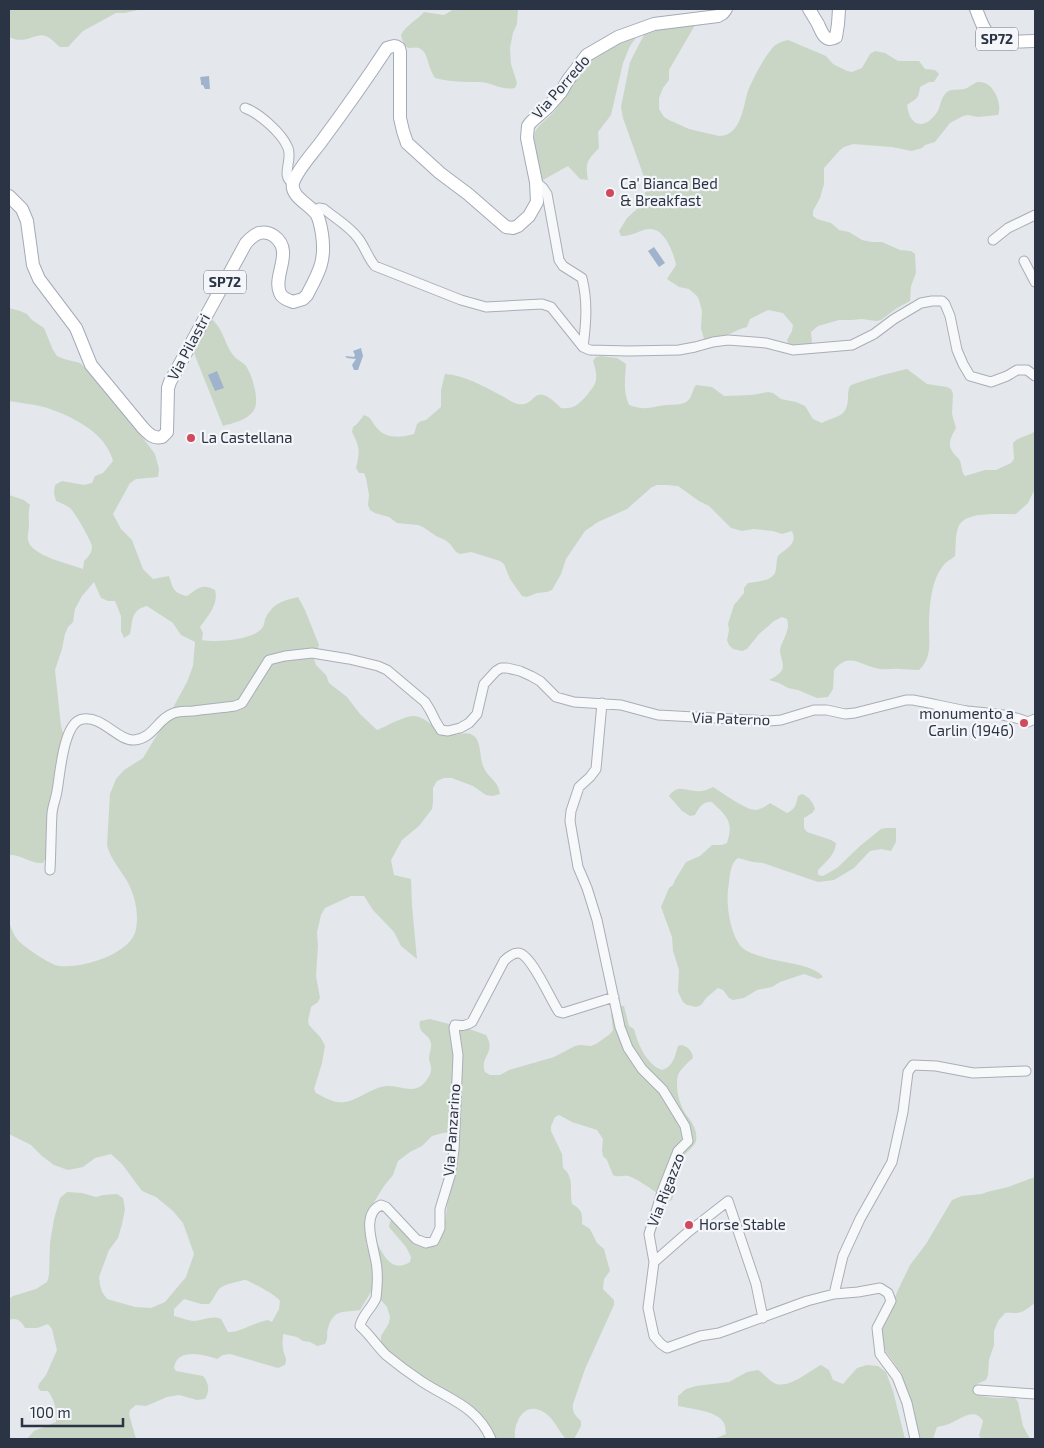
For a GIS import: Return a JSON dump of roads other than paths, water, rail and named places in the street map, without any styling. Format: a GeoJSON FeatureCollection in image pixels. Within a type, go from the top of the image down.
{"type":"FeatureCollection","features":[{"type":"Feature","properties":{"kind":"main road","name":"Via Porredo"},"geometry":{"type":"LineString","coordinates":[[293,183],[296,176],[388,48],[396,46],[399,48],[401,60],[400,118],[404,138],[411,148],[506,227],[518,226],[529,216],[537,202],[536,182],[527,138],[528,126],[561,92],[587,54],[601,45],[640,28],[654,24],[718,16],[726,9]]}},
{"type":"Feature","properties":{"kind":"main road"},"geometry":{"type":"LineString","coordinates":[[809,9],[825,38],[832,39],[836,36],[838,30],[839,9]]}},
{"type":"Feature","properties":{"kind":"main road","name":"SP72"},"geometry":{"type":"LineString","coordinates":[[976,9],[986,31],[994,38],[1035,41]]}},
{"type":"Feature","properties":{"kind":"main road","name":"Via Pilastri"},"geometry":{"type":"LineString","coordinates":[[9,196],[22,209],[27,221],[35,272],[52,298],[76,328],[91,365],[143,428],[150,435],[158,438],[167,432],[168,388],[170,382],[251,237],[257,234],[268,233],[281,244],[283,258],[278,287],[279,293],[292,302],[307,295],[319,271],[324,255],[318,217],[294,192],[293,183]]}},
{"type":"Feature","properties":{"kind":"street"},"geometry":{"type":"LineString","coordinates":[[246,108],[254,112],[278,133],[288,147],[289,157],[286,176],[293,183]]}},
{"type":"Feature","properties":{"kind":"street"},"geometry":{"type":"LineString","coordinates":[[536,182],[547,194],[559,260],[563,266],[582,278],[587,315],[583,347]]}},
{"type":"Feature","properties":{"kind":"street"},"geometry":{"type":"LineString","coordinates":[[314,211],[319,208],[324,209],[357,236],[370,260],[376,266],[462,300],[486,307],[542,304],[551,307],[583,347],[590,350],[679,350],[728,340],[766,343],[793,350],[852,345],[874,334],[894,319],[921,303],[942,301],[946,304],[950,316],[957,350],[970,376],[991,382],[1017,370],[1027,370],[1035,376]]}},
{"type":"Feature","properties":{"kind":"street"},"geometry":{"type":"LineString","coordinates":[[992,240],[1008,228],[1035,215]]}},
{"type":"Feature","properties":{"kind":"street"},"geometry":{"type":"LineString","coordinates":[[1024,261],[1035,282]]}},
{"type":"Feature","properties":{"kind":"street","name":"Via Paterno"},"geometry":{"type":"LineString","coordinates":[[50,870],[52,810],[62,756],[64,747],[79,720],[84,718],[92,719],[129,740],[142,738],[151,733],[166,717],[175,712],[234,706],[242,703],[269,660],[285,656],[312,653],[349,658],[387,670],[425,702],[441,730],[448,731],[460,728],[473,719],[484,684],[501,668],[520,671],[531,676],[540,681],[556,697],[561,699],[574,702],[621,705],[658,715],[769,722],[814,710],[827,710],[846,714],[913,700],[998,714],[1028,722],[1035,719]]}},
{"type":"Feature","properties":{"kind":"street","name":"Via Rigazzo"},"geometry":{"type":"LineString","coordinates":[[602,703],[596,769],[590,778],[579,787],[571,810],[570,821],[578,867],[597,920],[620,1027],[628,1048],[642,1069],[663,1090],[685,1126],[688,1141],[678,1151],[649,1231],[654,1262],[648,1308],[654,1336],[668,1348],[700,1336],[719,1333],[807,1301],[834,1294],[880,1288],[888,1293],[891,1300],[877,1328],[880,1354],[898,1377],[907,1403],[915,1439]]}},
{"type":"Feature","properties":{"kind":"street","name":"Via Panzarino"},"geometry":{"type":"LineString","coordinates":[[491,1439],[487,1430],[466,1407],[421,1381],[385,1354],[360,1326],[362,1318],[376,1298],[378,1270],[370,1239],[372,1212],[381,1205],[386,1207],[416,1239],[426,1243],[434,1241],[440,1228],[440,1208],[450,1176],[454,1150],[458,1055],[454,1028],[455,1025],[468,1025],[472,1022],[504,961],[510,956],[518,953],[522,954],[535,968],[559,1012],[563,1013],[614,997]]}},
{"type":"Feature","properties":{"kind":"street"},"geometry":{"type":"LineString","coordinates":[[834,1294],[843,1256],[860,1219],[892,1162],[903,1112],[908,1072],[913,1065],[936,1066],[973,1073],[1026,1071]]}},
{"type":"Feature","properties":{"kind":"street"},"geometry":{"type":"LineString","coordinates":[[654,1262],[687,1232],[728,1201],[756,1284],[763,1318]]}},
{"type":"Feature","properties":{"kind":"street"},"geometry":{"type":"LineString","coordinates":[[978,1390],[1035,1394]]}},
{"type":"Feature","properties":{"kind":"water"},"geometry":{"type":"Polygon","coordinates":[[[209,76],[210,89],[205,89],[201,85],[200,77],[209,76]]]}},
{"type":"Feature","properties":{"kind":"water"},"geometry":{"type":"Polygon","coordinates":[[[654,247],[665,263],[659,267],[648,251],[654,247]]]}},
{"type":"Feature","properties":{"kind":"water"},"geometry":{"type":"Polygon","coordinates":[[[361,348],[363,356],[358,370],[354,370],[352,365],[356,359],[345,356],[354,357],[353,351],[361,348]]]}},
{"type":"Feature","properties":{"kind":"water"},"geometry":{"type":"Polygon","coordinates":[[[217,371],[224,388],[215,391],[208,375],[217,371]]]}},
{"type":"Feature","properties":{"kind":"place","name":"Ca' Bianca Bed & Breakfast"},"geometry":{"type":"Point","coordinates":[610,193]}},
{"type":"Feature","properties":{"kind":"place","name":"La Castellana"},"geometry":{"type":"Point","coordinates":[191,438]}},
{"type":"Feature","properties":{"kind":"place","name":"monumento a Carlin (1946)"},"geometry":{"type":"Point","coordinates":[1024,723]}},
{"type":"Feature","properties":{"kind":"place","name":"Horse Stable"},"geometry":{"type":"Point","coordinates":[689,1225]}}]}
